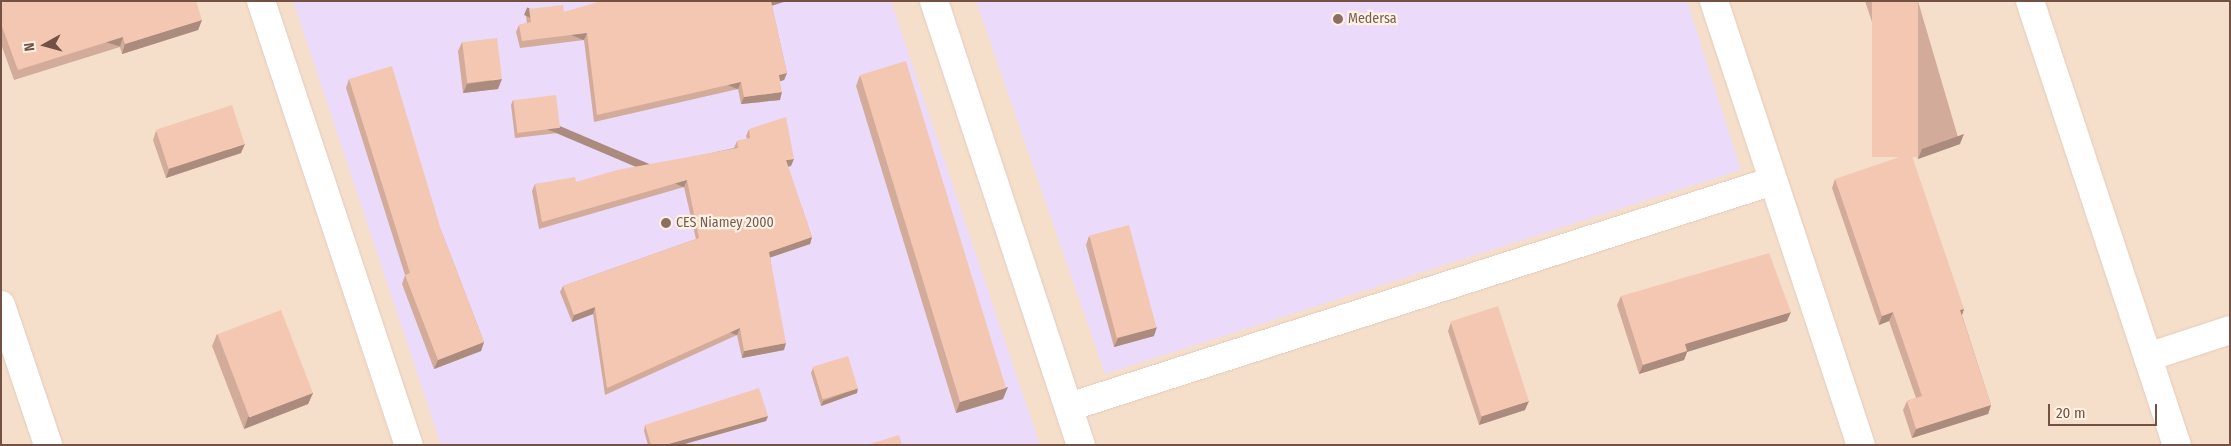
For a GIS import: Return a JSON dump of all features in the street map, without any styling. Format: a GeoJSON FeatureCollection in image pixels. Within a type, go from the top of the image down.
{"type":"FeatureCollection","features":[{"type":"Feature","properties":{"kind":"street"},"geometry":{"type":"LineString","coordinates":[[261,1],[409,445]]}},
{"type":"Feature","properties":{"kind":"street"},"geometry":{"type":"LineString","coordinates":[[934,1],[1081,445]]}},
{"type":"Feature","properties":{"kind":"street"},"geometry":{"type":"LineString","coordinates":[[1714,1],[1773,181],[1854,443]]}},
{"type":"Feature","properties":{"kind":"street"},"geometry":{"type":"LineString","coordinates":[[2030,1],[2177,445]]}},
{"type":"Feature","properties":{"kind":"street"},"geometry":{"type":"LineString","coordinates":[[1069,407],[1773,181]]}},
{"type":"Feature","properties":{"kind":"street"},"geometry":{"type":"LineString","coordinates":[[1,305],[48,445]]}},
{"type":"Feature","properties":{"kind":"street"},"geometry":{"type":"LineString","coordinates":[[2148,357],[2230,330]]}},
{"type":"Feature","properties":{"kind":"shaded area"},"geometry":{"type":"Polygon","coordinates":[[[1,1],[2230,1],[2230,445],[1,445],[1,1]]]}},
{"type":"Feature","properties":{"kind":"shaded area","name":"CES Niamey 2000"},"geometry":{"type":"Polygon","coordinates":[[[293,1],[891,1],[1040,445],[441,445],[293,1]]]}},
{"type":"Feature","properties":{"kind":"shaded area"},"geometry":{"type":"Polygon","coordinates":[[[976,1],[1687,1],[1741,170],[1105,374],[976,1]]]}},
{"type":"Feature","properties":{"kind":"building"},"geometry":{"type":"Polygon","coordinates":[[[7,1],[196,1],[202,20],[125,44],[123,37],[18,70],[1,24],[1,3],[7,1]]]}},
{"type":"Feature","properties":{"kind":"building"},"geometry":{"type":"Polygon","coordinates":[[[601,1],[771,1],[787,73],[779,75],[782,92],[744,97],[741,82],[597,115],[587,33],[522,41],[519,25],[531,22],[529,9],[563,5],[564,12],[601,1]]]}},
{"type":"Feature","properties":{"kind":"building"},"geometry":{"type":"Polygon","coordinates":[[[1872,1],[1918,1],[1918,157],[1872,157],[1872,1]]]}},
{"type":"Feature","properties":{"kind":"building"},"geometry":{"type":"Polygon","coordinates":[[[497,38],[502,79],[467,83],[462,42],[497,38]]]}},
{"type":"Feature","properties":{"kind":"building"},"geometry":{"type":"Polygon","coordinates":[[[906,61],[1006,388],[960,402],[860,75],[906,61]]]}},
{"type":"Feature","properties":{"kind":"building"},"geometry":{"type":"Polygon","coordinates":[[[392,66],[441,230],[484,342],[438,360],[405,275],[410,273],[349,79],[392,66]]]}},
{"type":"Feature","properties":{"kind":"building"},"geometry":{"type":"Polygon","coordinates":[[[556,95],[560,128],[517,133],[513,100],[556,95]]]}},
{"type":"Feature","properties":{"kind":"building"},"geometry":{"type":"Polygon","coordinates":[[[232,105],[245,144],[169,169],[156,130],[232,105]]]}},
{"type":"Feature","properties":{"kind":"building"},"geometry":{"type":"Polygon","coordinates":[[[786,117],[794,159],[786,160],[812,237],[769,252],[786,343],[744,351],[740,328],[607,388],[595,307],[574,315],[563,286],[699,238],[687,180],[542,222],[535,184],[575,177],[576,182],[617,170],[738,148],[737,141],[750,138],[749,129],[786,117]]]}},
{"type":"Feature","properties":{"kind":"building"},"geometry":{"type":"Polygon","coordinates":[[[1911,153],[1964,309],[1960,310],[1991,405],[1916,429],[1907,401],[1922,396],[1893,312],[1882,316],[1835,179],[1911,153]]]}},
{"type":"Feature","properties":{"kind":"building"},"geometry":{"type":"Polygon","coordinates":[[[1129,225],[1156,327],[1117,338],[1089,236],[1129,225]]]}},
{"type":"Feature","properties":{"kind":"building"},"geometry":{"type":"Polygon","coordinates":[[[1769,253],[1791,312],[1685,344],[1687,351],[1643,365],[1621,296],[1769,253]]]}},
{"type":"Feature","properties":{"kind":"building"},"geometry":{"type":"Polygon","coordinates":[[[1498,306],[1529,401],[1481,417],[1450,321],[1498,306]]]}},
{"type":"Feature","properties":{"kind":"building"},"geometry":{"type":"Polygon","coordinates":[[[281,310],[313,393],[249,417],[218,334],[281,310]]]}},
{"type":"Feature","properties":{"kind":"building"},"geometry":{"type":"Polygon","coordinates":[[[848,356],[858,389],[823,399],[813,367],[848,356]]]}},
{"type":"Feature","properties":{"kind":"building"},"geometry":{"type":"Polygon","coordinates":[[[759,388],[768,416],[665,445],[651,445],[645,425],[759,388]]]}},
{"type":"Feature","properties":{"kind":"building"},"geometry":{"type":"Polygon","coordinates":[[[899,435],[902,445],[867,445],[899,435]]]}},
{"type":"Feature","properties":{"kind":"place","name":"Medersa"},"geometry":{"type":"Point","coordinates":[1338,19]}},
{"type":"Feature","properties":{"kind":"place","name":"CES Niamey 2000"},"geometry":{"type":"Point","coordinates":[666,223]}}]}
